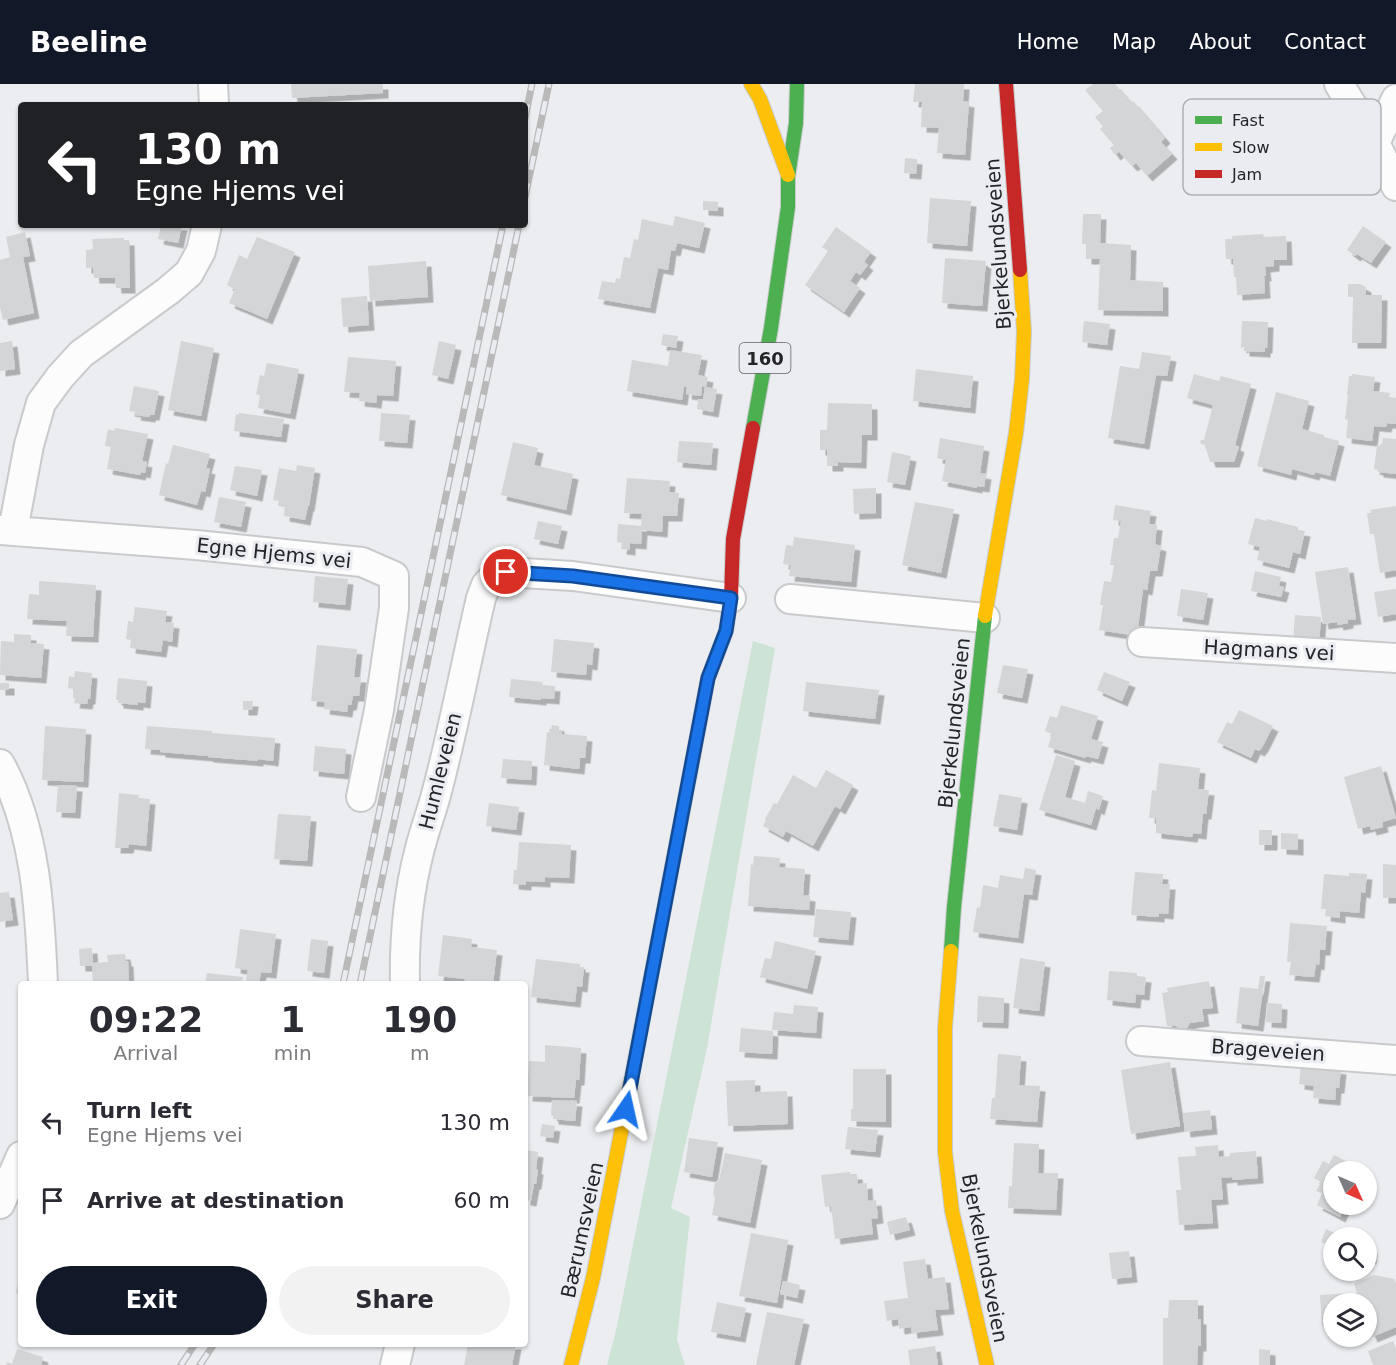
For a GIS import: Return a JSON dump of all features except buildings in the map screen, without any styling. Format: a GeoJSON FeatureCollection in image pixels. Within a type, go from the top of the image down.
{"type":"FeatureCollection","features":[{"type":"Feature","properties":{"kind":"main road","name":"Bærumsveien"},"geometry":{"type":"LineString","coordinates":[[751,84],[760,99],[788,177]]}},
{"type":"Feature","properties":{"kind":"main road","name":"Bærumsveien"},"geometry":{"type":"LineString","coordinates":[[571,1365],[593,1278],[708,678],[726,631],[718,600],[733,539],[771,328],[788,207],[788,177],[796,123],[797,84]]}},
{"type":"Feature","properties":{"kind":"main road","name":"Bjerkelundsveien"},"geometry":{"type":"LineString","coordinates":[[987,1365],[952,1211],[945,1152],[945,1028],[954,907],[985,618],[1016,433],[1024,331],[1006,84]]}},
{"type":"Feature","properties":{"kind":"main road","name":"Bærumsveien"},"geometry":{"type":"LineString","coordinates":[[706,648],[708,678]]}},
{"type":"Feature","properties":{"kind":"street"},"geometry":{"type":"LineString","coordinates":[[213,84],[214,102]]}},
{"type":"Feature","properties":{"kind":"street"},"geometry":{"type":"LineString","coordinates":[[1339,84],[1348,99]]}},
{"type":"Feature","properties":{"kind":"street"},"geometry":{"type":"LineString","coordinates":[[1381,131],[1396,99]]}},
{"type":"Feature","properties":{"kind":"street"},"geometry":{"type":"LineString","coordinates":[[1381,156],[1396,186]]}},
{"type":"Feature","properties":{"kind":"street"},"geometry":{"type":"LineString","coordinates":[[6,530],[41,404],[60,377],[81,354],[168,291],[189,273],[201,251],[206,228]]}},
{"type":"Feature","properties":{"kind":"street","name":"Egne Hjems vei"},"geometry":{"type":"LineString","coordinates":[[6,530],[196,545],[363,562],[394,576],[393,619],[379,710],[361,797]]}},
{"type":"Feature","properties":{"kind":"street","name":"Humleveien"},"geometry":{"type":"LineString","coordinates":[[405,981],[406,927],[414,874],[437,792],[481,598],[486,585],[495,577],[506,572],[573,576],[718,600]]}},
{"type":"Feature","properties":{"kind":"street"},"geometry":{"type":"LineString","coordinates":[[790,599],[985,618]]}},
{"type":"Feature","properties":{"kind":"street","name":"Hagmans vei"},"geometry":{"type":"LineString","coordinates":[[1142,642],[1396,658]]}},
{"type":"Feature","properties":{"kind":"street"},"geometry":{"type":"LineString","coordinates":[[0,764],[22,815],[34,871],[43,981]]}},
{"type":"Feature","properties":{"kind":"street","name":"Brageveien"},"geometry":{"type":"LineString","coordinates":[[1141,1041],[1396,1060]]}},
{"type":"Feature","properties":{"kind":"street"},"geometry":{"type":"LineString","coordinates":[[0,1204],[18,1163]]}},
{"type":"Feature","properties":{"kind":"street"},"geometry":{"type":"LineString","coordinates":[[395,1365],[399,1347]]}},
{"type":"Feature","properties":{"kind":"green space"},"geometry":{"type":"Polygon","coordinates":[[[753,641],[775,648],[707,1048],[671,1208],[690,1217],[677,1340],[685,1365],[607,1365],[616,1331],[753,641]]]}},
{"type":"Feature","properties":{"kind":"railway"},"geometry":{"type":"LineString","coordinates":[[528,103],[532,84]]}},
{"type":"Feature","properties":{"kind":"railway"},"geometry":{"type":"LineString","coordinates":[[528,183],[549,84]]}},
{"type":"Feature","properties":{"kind":"railway"},"geometry":{"type":"LineString","coordinates":[[344,981],[502,228]]}},
{"type":"Feature","properties":{"kind":"railway"},"geometry":{"type":"LineString","coordinates":[[361,981],[518,228]]}},
{"type":"Feature","properties":{"kind":"railway"},"geometry":{"type":"LineString","coordinates":[[181,1365],[193,1347]]}},
{"type":"Feature","properties":{"kind":"railway"},"geometry":{"type":"LineString","coordinates":[[200,1365],[212,1347]]}},
{"type":"Feature","properties":{"kind":"traffic: fast"},"geometry":{"type":"LineString","coordinates":[[753,428],[771,328],[788,207],[788,177],[796,123],[797,84]]}},
{"type":"Feature","properties":{"kind":"traffic: fast"},"geometry":{"type":"LineString","coordinates":[[951,951],[985,616]]}},
{"type":"Feature","properties":{"kind":"traffic: fast"},"geometry":{"type":"LineString","coordinates":[[631,1081],[690,773]]}},
{"type":"Feature","properties":{"kind":"traffic: slow"},"geometry":{"type":"LineString","coordinates":[[751,84],[760,99],[788,175]]}},
{"type":"Feature","properties":{"kind":"traffic: slow"},"geometry":{"type":"LineString","coordinates":[[985,616],[1016,433],[1022,379],[1024,331],[1020,270]]}},
{"type":"Feature","properties":{"kind":"traffic: slow"},"geometry":{"type":"LineString","coordinates":[[951,951],[945,1028],[945,1152],[952,1211],[987,1365]]}},
{"type":"Feature","properties":{"kind":"traffic: slow"},"geometry":{"type":"LineString","coordinates":[[571,1365],[593,1278],[631,1081]]}},
{"type":"Feature","properties":{"kind":"traffic: jam"},"geometry":{"type":"LineString","coordinates":[[1006,84],[1020,270]]}},
{"type":"Feature","properties":{"kind":"traffic: jam"},"geometry":{"type":"LineString","coordinates":[[690,773],[708,678],[726,631],[731,598],[733,539],[753,428]]}},
{"type":"Feature","properties":{"kind":"route"},"geometry":{"type":"LineString","coordinates":[[506,572],[573,576],[731,598],[726,631],[708,678],[626,1109]]}}]}
